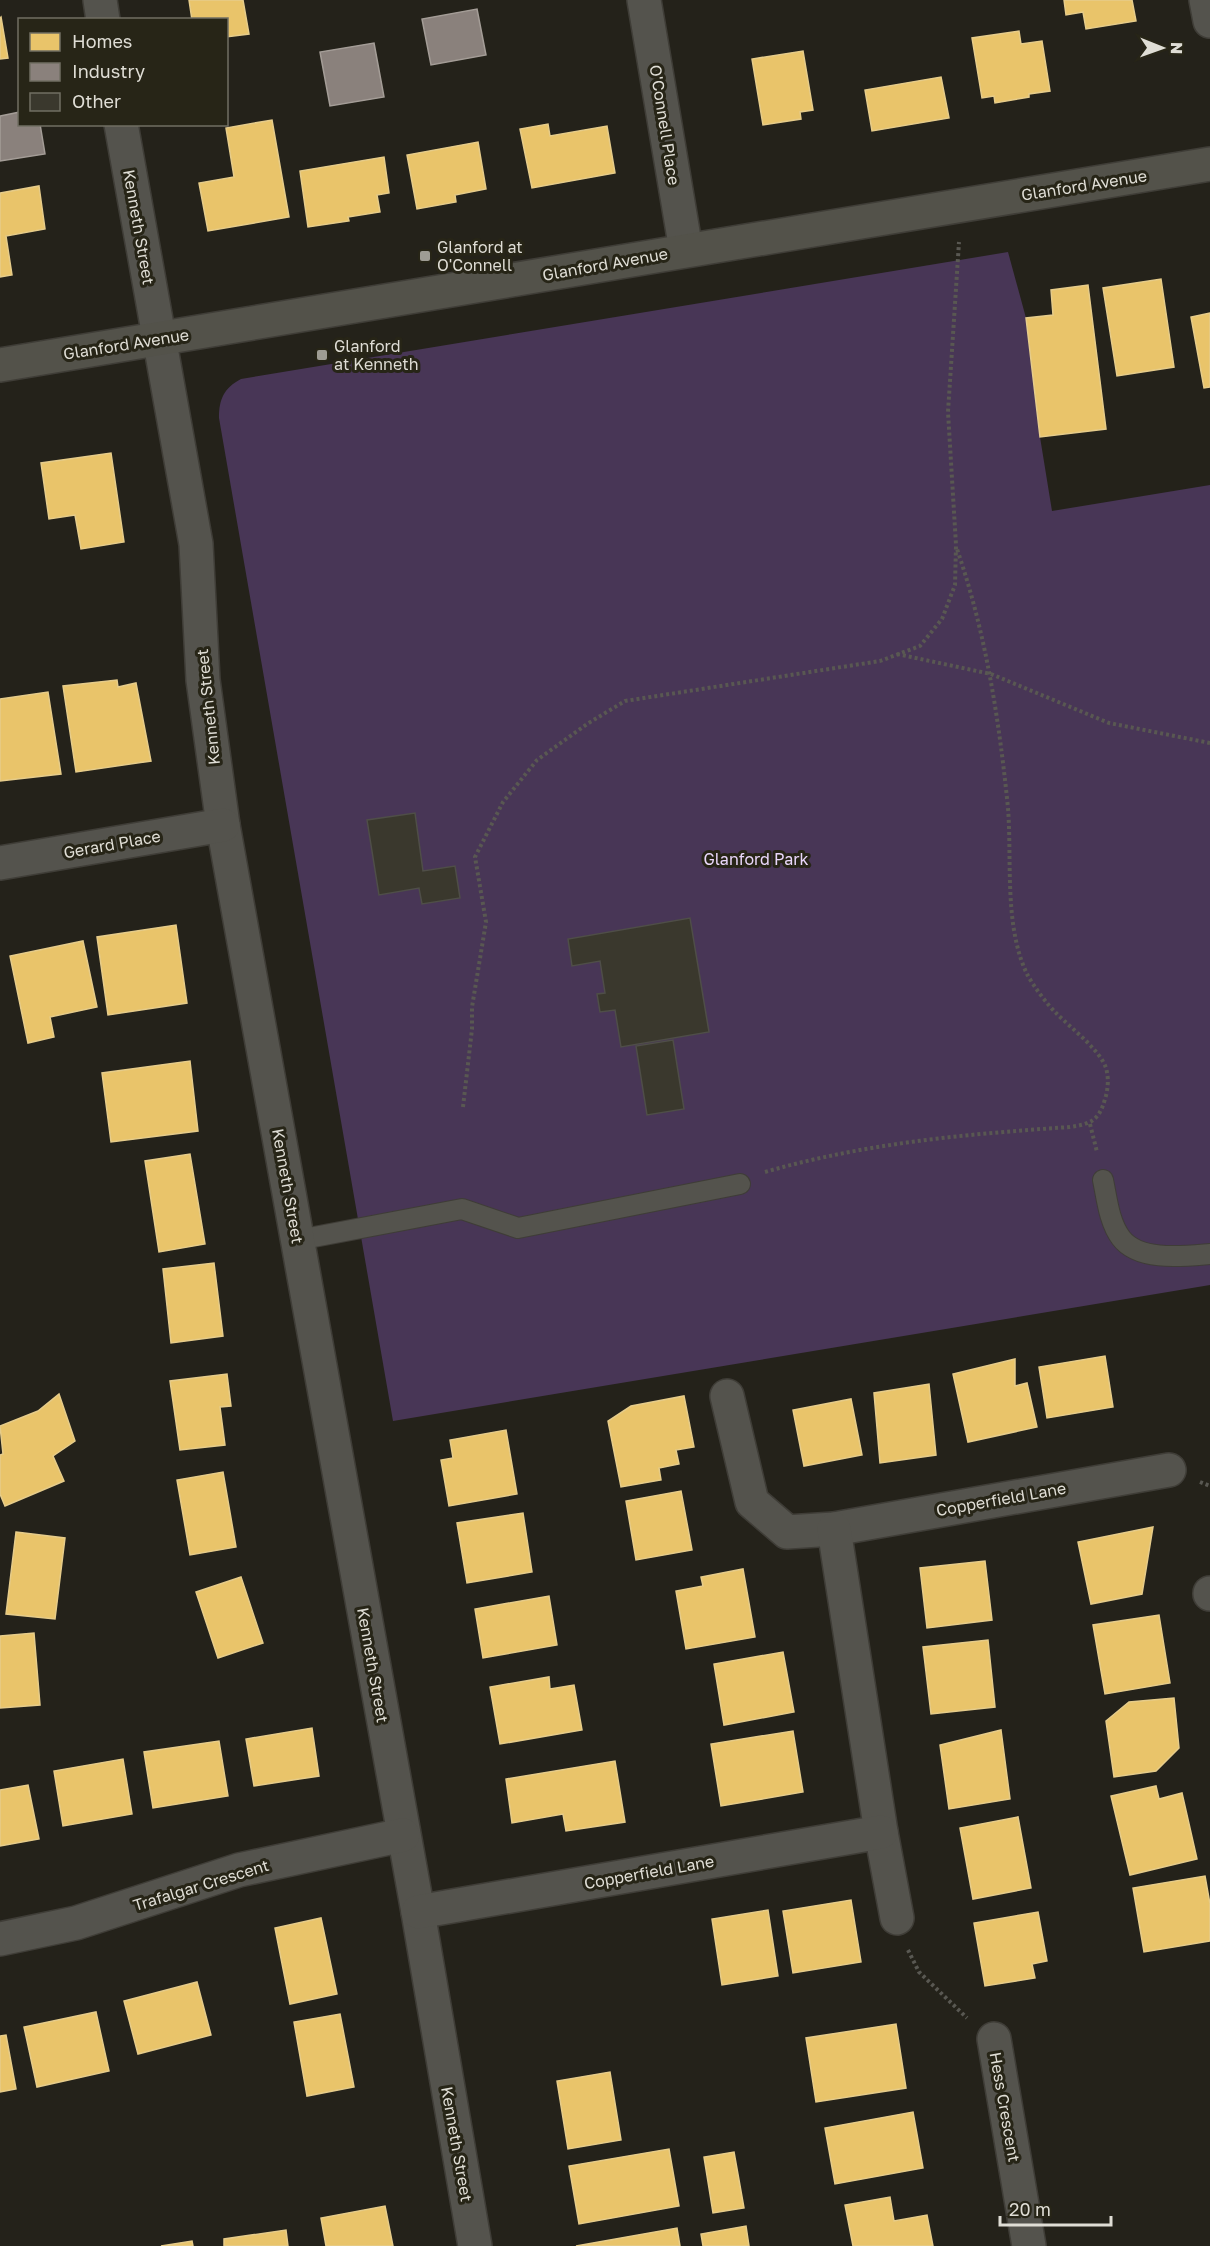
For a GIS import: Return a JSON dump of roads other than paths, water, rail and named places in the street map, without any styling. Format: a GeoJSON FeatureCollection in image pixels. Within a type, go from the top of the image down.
{"type":"FeatureCollection","features":[{"type":"Feature","properties":{"kind":"main road","name":"Glanford Avenue"},"geometry":{"type":"LineString","coordinates":[[0,365],[1210,164]]}},
{"type":"Feature","properties":{"kind":"street"},"geometry":{"type":"LineString","coordinates":[[100,0],[103,18]]}},
{"type":"Feature","properties":{"kind":"street","name":"O'Connell Place"},"geometry":{"type":"LineString","coordinates":[[644,0],[686,250]]}},
{"type":"Feature","properties":{"kind":"street"},"geometry":{"type":"LineString","coordinates":[[1206,0],[1210,21]]}},
{"type":"Feature","properties":{"kind":"street","name":"Kenneth Street"},"geometry":{"type":"LineString","coordinates":[[121,126],[196,544],[203,680],[223,825],[418,1912],[475,2246]]}},
{"type":"Feature","properties":{"kind":"street","name":"Gerard Place"},"geometry":{"type":"LineString","coordinates":[[0,863],[223,825]]}},
{"type":"Feature","properties":{"kind":"street","name":"Copperfield Lane"},"geometry":{"type":"LineString","coordinates":[[727,1396],[752,1502],[787,1532],[834,1529],[1169,1470]]}},
{"type":"Feature","properties":{"kind":"street"},"geometry":{"type":"LineString","coordinates":[[834,1529],[881,1832],[897,1918]]}},
{"type":"Feature","properties":{"kind":"street","name":"Copperfield Lane"},"geometry":{"type":"LineString","coordinates":[[418,1912],[881,1832]]}},
{"type":"Feature","properties":{"kind":"street","name":"Trafalgar Crescent"},"geometry":{"type":"LineString","coordinates":[[0,1939],[76,1923],[238,1870],[403,1835]]}},
{"type":"Feature","properties":{"kind":"street","name":"Hess Crescent"},"geometry":{"type":"LineString","coordinates":[[994,2039],[1029,2246]]}},
{"type":"Feature","properties":{"kind":"lane"},"geometry":{"type":"LineString","coordinates":[[1103,1180],[1109,1212],[1122,1239],[1142,1253],[1176,1257],[1210,1254]]}},
{"type":"Feature","properties":{"kind":"lane"},"geometry":{"type":"LineString","coordinates":[[298,1240],[462,1209],[518,1228],[740,1184]]}},
{"type":"Feature","properties":{"kind":"place","name":"Glanford at O'Connell"},"geometry":{"type":"Point","coordinates":[425,256]}},
{"type":"Feature","properties":{"kind":"place","name":"Glanford at Kenneth"},"geometry":{"type":"Point","coordinates":[322,355]}},
{"type":"Feature","properties":{"kind":"park label","name":"Glanford Park"},"geometry":{"type":"Point","coordinates":[756,859]}}]}
